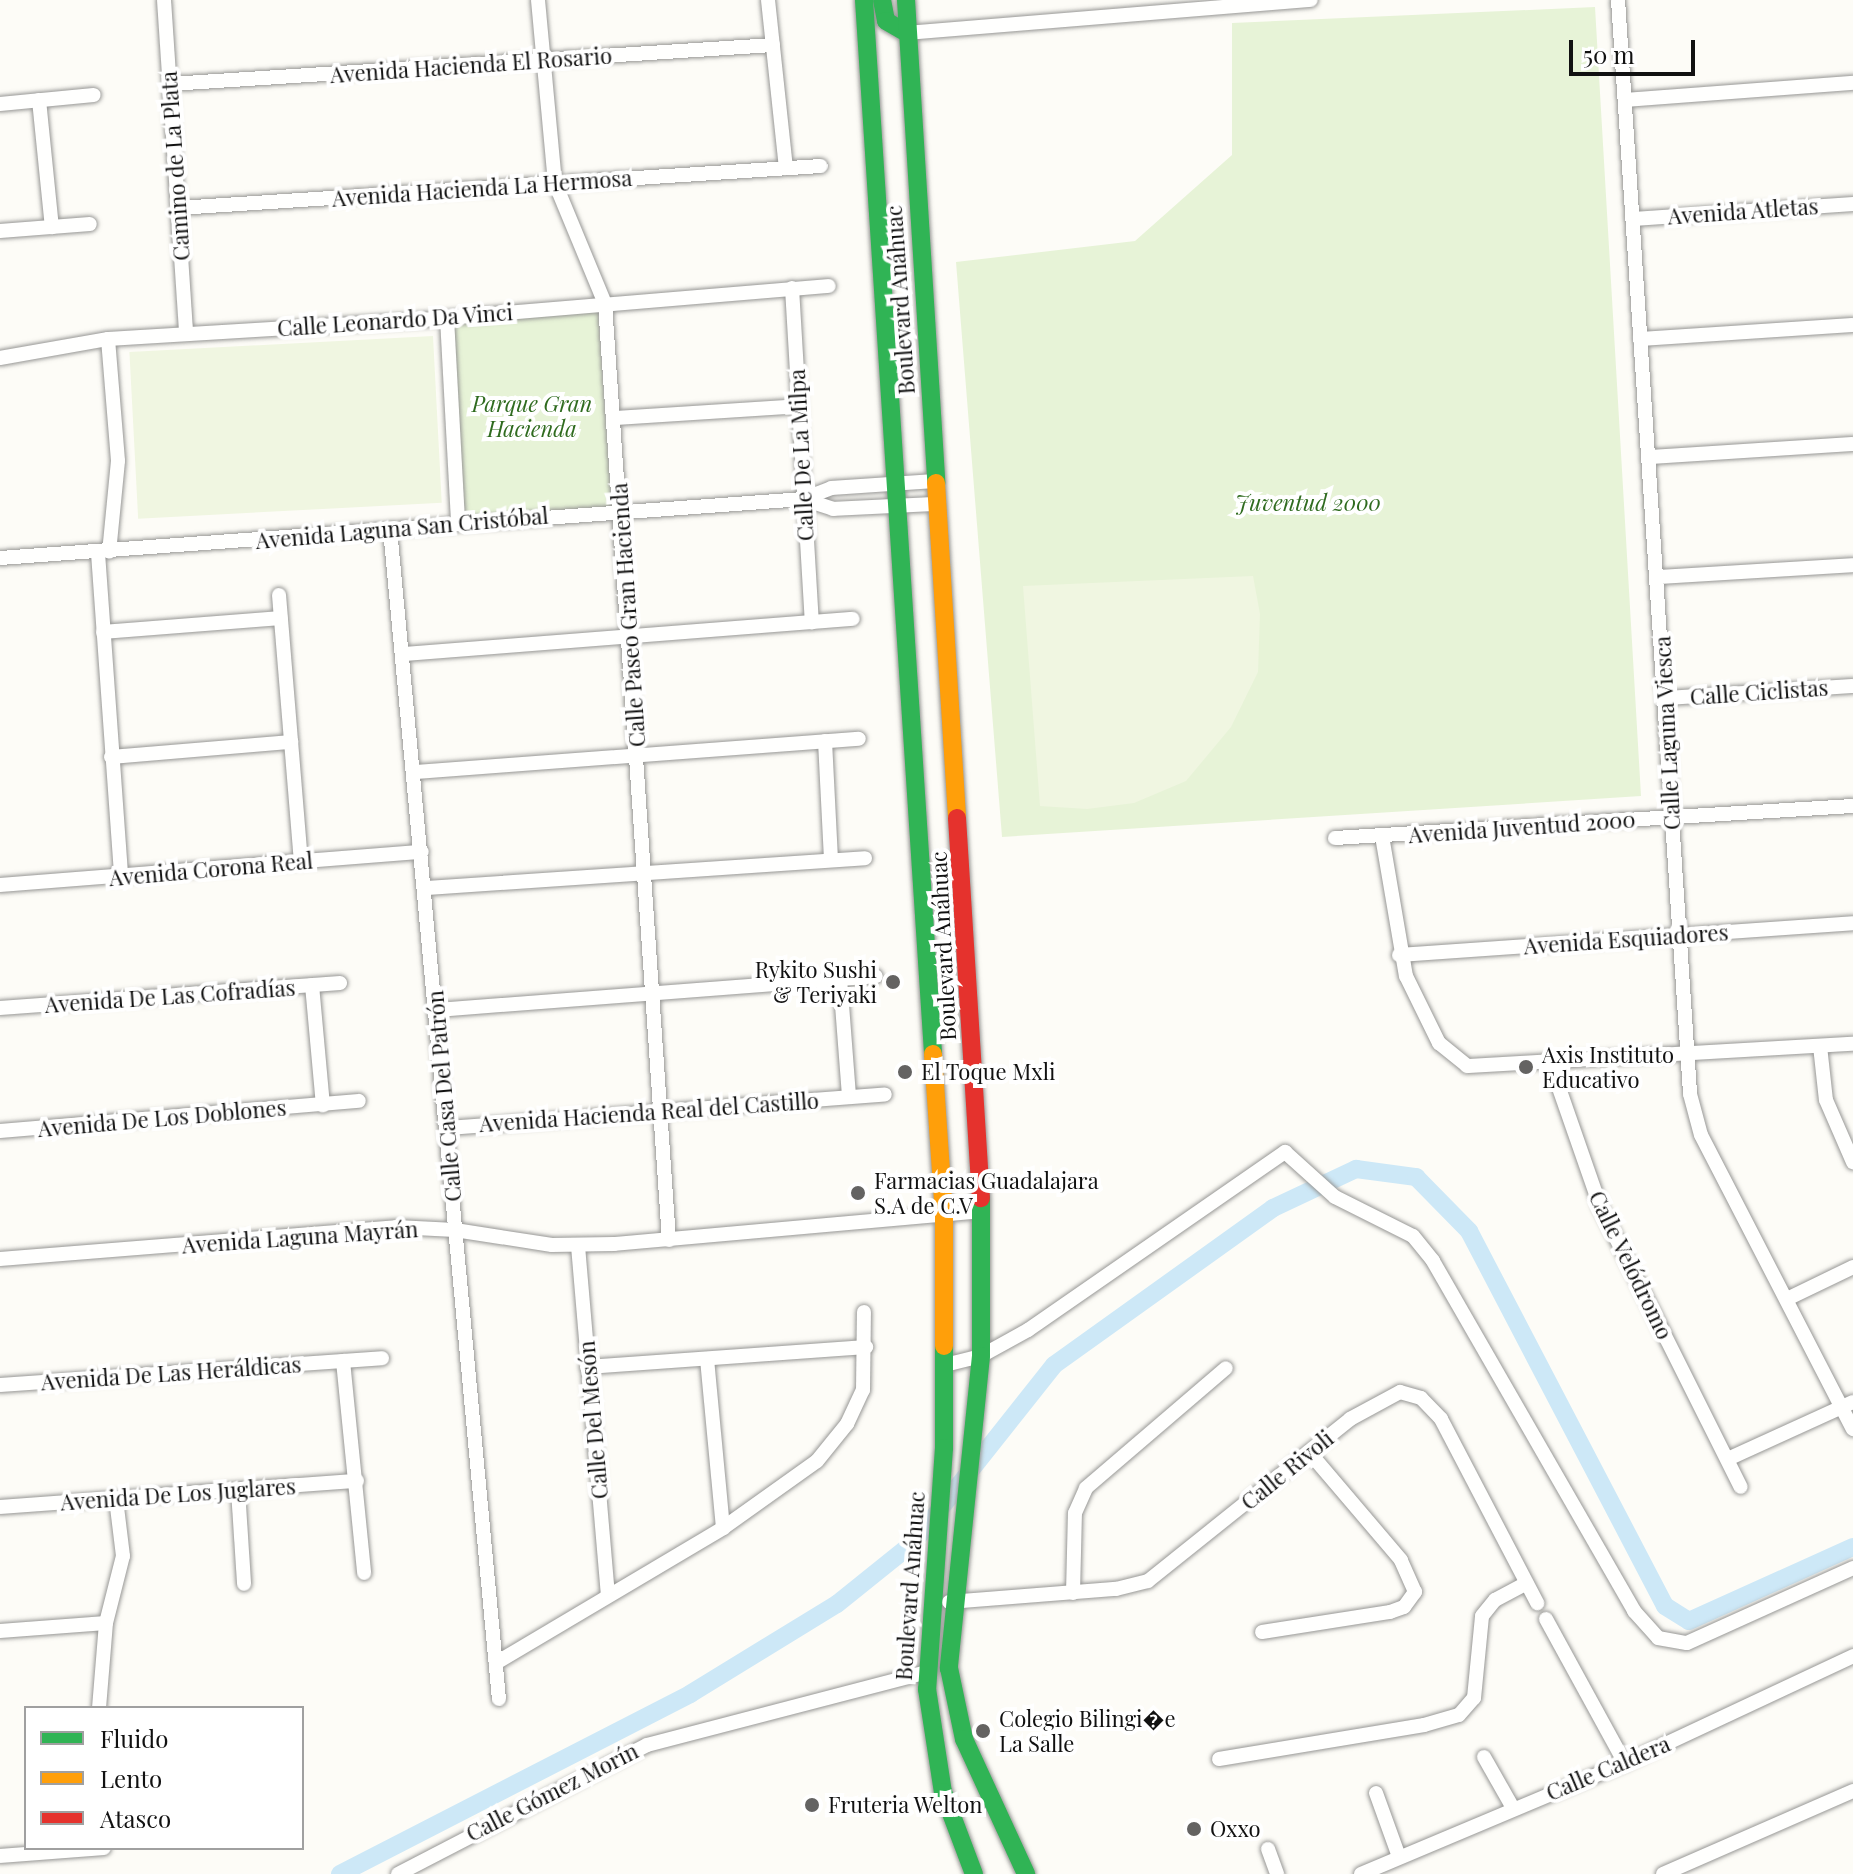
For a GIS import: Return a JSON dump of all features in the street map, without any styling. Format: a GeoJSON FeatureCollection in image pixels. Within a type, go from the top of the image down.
{"type":"FeatureCollection","features":[{"type":"Feature","properties":{"kind":"main road","name":"Boulevard Anáhuac"},"geometry":{"type":"LineString","coordinates":[[864,0],[893,484],[944,1215],[944,1448],[927,1672],[935,1756],[974,1874]]}},
{"type":"Feature","properties":{"kind":"main road"},"geometry":{"type":"LineString","coordinates":[[882,0],[886,21],[907,33]]}},
{"type":"Feature","properties":{"kind":"main road","name":"Boulevard Anáhuac"},"geometry":{"type":"LineString","coordinates":[[906,0],[982,1211],[981,1356],[949,1668],[957,1718],[1026,1874]]}},
{"type":"Feature","properties":{"kind":"street","name":"Camino de La Plata"},"geometry":{"type":"LineString","coordinates":[[164,0],[186,333]]}},
{"type":"Feature","properties":{"kind":"street","name":"Calle Paseo Gran Hacienda"},"geometry":{"type":"LineString","coordinates":[[538,0],[555,183],[605,304],[669,1240]]}},
{"type":"Feature","properties":{"kind":"street"},"geometry":{"type":"LineString","coordinates":[[768,0],[786,168]]}},
{"type":"Feature","properties":{"kind":"street"},"geometry":{"type":"LineString","coordinates":[[907,33],[1311,0]]}},
{"type":"Feature","properties":{"kind":"street","name":"Calle Laguna Viesca"},"geometry":{"type":"LineString","coordinates":[[1618,0],[1666,698],[1685,1056],[1701,1135],[1848,1404],[1853,1429]]}},
{"type":"Feature","properties":{"kind":"street","name":"Avenida Hacienda El Rosario"},"geometry":{"type":"LineString","coordinates":[[170,84],[773,45]]}},
{"type":"Feature","properties":{"kind":"street"},"geometry":{"type":"LineString","coordinates":[[1625,100],[1853,83]]}},
{"type":"Feature","properties":{"kind":"street"},"geometry":{"type":"LineString","coordinates":[[0,104],[94,95]]}},
{"type":"Feature","properties":{"kind":"street"},"geometry":{"type":"LineString","coordinates":[[39,100],[52,227]]}},
{"type":"Feature","properties":{"kind":"street","name":"Avenida Hacienda La Hermosa"},"geometry":{"type":"LineString","coordinates":[[178,208],[821,166]]}},
{"type":"Feature","properties":{"kind":"street","name":"Avenida Atletas"},"geometry":{"type":"LineString","coordinates":[[1633,219],[1853,204]]}},
{"type":"Feature","properties":{"kind":"street"},"geometry":{"type":"LineString","coordinates":[[0,231],[90,224]]}},
{"type":"Feature","properties":{"kind":"street","name":"Calle Leonardo Da Vinci"},"geometry":{"type":"LineString","coordinates":[[0,358],[108,339],[447,318],[829,286]]}},
{"type":"Feature","properties":{"kind":"street","name":"Calle De La Milpa"},"geometry":{"type":"LineString","coordinates":[[792,288],[812,622]]}},
{"type":"Feature","properties":{"kind":"street"},"geometry":{"type":"LineString","coordinates":[[447,318],[458,522]]}},
{"type":"Feature","properties":{"kind":"street"},"geometry":{"type":"LineString","coordinates":[[1640,339],[1853,325]]}},
{"type":"Feature","properties":{"kind":"street"},"geometry":{"type":"LineString","coordinates":[[108,339],[118,461],[103,553],[103,632],[121,877]]}},
{"type":"Feature","properties":{"kind":"street"},"geometry":{"type":"LineString","coordinates":[[615,418],[799,406]]}},
{"type":"Feature","properties":{"kind":"street"},"geometry":{"type":"LineString","coordinates":[[1650,457],[1853,444]]}},
{"type":"Feature","properties":{"kind":"street","name":"Avenida Laguna San Cristóbal"},"geometry":{"type":"LineString","coordinates":[[0,558],[103,553],[458,522],[803,499],[831,488],[935,481]]}},
{"type":"Feature","properties":{"kind":"street","name":"Avenida Laguna San Cristóbal"},"geometry":{"type":"LineString","coordinates":[[803,499],[833,509],[937,504]]}},
{"type":"Feature","properties":{"kind":"street","name":"Calle Casa Del Patrón"},"geometry":{"type":"LineString","coordinates":[[390,529],[427,888],[499,1699]]}},
{"type":"Feature","properties":{"kind":"street"},"geometry":{"type":"LineString","coordinates":[[1658,577],[1853,565]]}},
{"type":"Feature","properties":{"kind":"street"},"geometry":{"type":"LineString","coordinates":[[279,595],[301,861]]}},
{"type":"Feature","properties":{"kind":"street"},"geometry":{"type":"LineString","coordinates":[[103,632],[280,618]]}},
{"type":"Feature","properties":{"kind":"street"},"geometry":{"type":"LineString","coordinates":[[405,654],[853,619]]}},
{"type":"Feature","properties":{"kind":"street","name":"Calle Ciclistas"},"geometry":{"type":"LineString","coordinates":[[1666,698],[1853,686]]}},
{"type":"Feature","properties":{"kind":"street"},"geometry":{"type":"LineString","coordinates":[[416,772],[859,739]]}},
{"type":"Feature","properties":{"kind":"street"},"geometry":{"type":"LineString","coordinates":[[825,741],[831,860]]}},
{"type":"Feature","properties":{"kind":"street"},"geometry":{"type":"LineString","coordinates":[[111,757],[291,742]]}},
{"type":"Feature","properties":{"kind":"street","name":"Avenida Juventud 2000"},"geometry":{"type":"LineString","coordinates":[[1335,838],[1853,806]]}},
{"type":"Feature","properties":{"kind":"street"},"geometry":{"type":"LineString","coordinates":[[1382,836],[1399,955],[1422,1010],[1451,1056],[1480,1068],[1853,1044]]}},
{"type":"Feature","properties":{"kind":"street","name":"Avenida Corona Real"},"geometry":{"type":"LineString","coordinates":[[0,885],[422,852]]}},
{"type":"Feature","properties":{"kind":"street"},"geometry":{"type":"LineString","coordinates":[[427,888],[865,858]]}},
{"type":"Feature","properties":{"kind":"street","name":"Avenida Esquiadores"},"geometry":{"type":"LineString","coordinates":[[1399,955],[1853,923]]}},
{"type":"Feature","properties":{"kind":"street"},"geometry":{"type":"LineString","coordinates":[[437,1010],[876,976]]}},
{"type":"Feature","properties":{"kind":"street"},"geometry":{"type":"LineString","coordinates":[[840,979],[849,1097]]}},
{"type":"Feature","properties":{"kind":"street","name":"Avenida De Las Cofradías"},"geometry":{"type":"LineString","coordinates":[[0,1008],[340,983]]}},
{"type":"Feature","properties":{"kind":"street"},"geometry":{"type":"LineString","coordinates":[[312,985],[323,1105]]}},
{"type":"Feature","properties":{"kind":"street"},"geometry":{"type":"LineString","coordinates":[[1820,1046],[1826,1100],[1853,1162]]}},
{"type":"Feature","properties":{"kind":"street","name":"Calle Velódromo"},"geometry":{"type":"LineString","coordinates":[[1551,1065],[1605,1217],[1730,1458],[1741,1487]]}},
{"type":"Feature","properties":{"kind":"street","name":"Avenida Hacienda Real del Castillo"},"geometry":{"type":"LineString","coordinates":[[448,1128],[885,1094]]}},
{"type":"Feature","properties":{"kind":"street","name":"Avenida De Los Doblones"},"geometry":{"type":"LineString","coordinates":[[0,1131],[359,1101]]}},
{"type":"Feature","properties":{"kind":"street"},"geometry":{"type":"LineString","coordinates":[[945,1365],[981,1356],[1058,1310],[1285,1152],[1335,1197],[1394,1223],[1433,1261],[1634,1611],[1658,1638],[1681,1644],[1697,1639],[1853,1568]]}},
{"type":"Feature","properties":{"kind":"street","name":"Avenida Laguna Mayrán"},"geometry":{"type":"LineString","coordinates":[[0,1259],[396,1227],[455,1230],[578,1246],[982,1211]]}},
{"type":"Feature","properties":{"kind":"street","name":"Calle Del Mesón"},"geometry":{"type":"LineString","coordinates":[[578,1246],[608,1595]]}},
{"type":"Feature","properties":{"kind":"street"},"geometry":{"type":"LineString","coordinates":[[1789,1298],[1853,1267]]}},
{"type":"Feature","properties":{"kind":"street"},"geometry":{"type":"LineString","coordinates":[[496,1663],[723,1528],[791,1482],[832,1443],[857,1406],[866,1373],[864,1312]]}},
{"type":"Feature","properties":{"kind":"street"},"geometry":{"type":"LineString","coordinates":[[587,1367],[866,1347]]}},
{"type":"Feature","properties":{"kind":"street","name":"Avenida De Las Heráldicas"},"geometry":{"type":"LineString","coordinates":[[0,1385],[382,1358]]}},
{"type":"Feature","properties":{"kind":"street"},"geometry":{"type":"LineString","coordinates":[[707,1359],[723,1528]]}},
{"type":"Feature","properties":{"kind":"street"},"geometry":{"type":"LineString","coordinates":[[343,1361],[364,1573]]}},
{"type":"Feature","properties":{"kind":"street"},"geometry":{"type":"LineString","coordinates":[[1073,1593],[1075,1513],[1086,1488],[1226,1368]]}},
{"type":"Feature","properties":{"kind":"street","name":"Calle Rivoli"},"geometry":{"type":"LineString","coordinates":[[930,1603],[1073,1593],[1148,1581],[1309,1452],[1387,1396],[1400,1392],[1421,1398],[1441,1419],[1537,1603]]}},
{"type":"Feature","properties":{"kind":"street"},"geometry":{"type":"LineString","coordinates":[[1730,1458],[1848,1404]]}},
{"type":"Feature","properties":{"kind":"street"},"geometry":{"type":"LineString","coordinates":[[1262,1632],[1390,1612],[1404,1607],[1415,1592],[1401,1560],[1309,1452]]}},
{"type":"Feature","properties":{"kind":"street","name":"Avenida De Los Juglares"},"geometry":{"type":"LineString","coordinates":[[0,1507],[357,1481]]}},
{"type":"Feature","properties":{"kind":"street"},"geometry":{"type":"LineString","coordinates":[[238,1490],[244,1584]]}},
{"type":"Feature","properties":{"kind":"street"},"geometry":{"type":"LineString","coordinates":[[99,1706],[106,1623],[123,1556],[116,1499]]}},
{"type":"Feature","properties":{"kind":"street"},"geometry":{"type":"LineString","coordinates":[[1219,1759],[1459,1715],[1474,1698],[1482,1616],[1495,1600],[1525,1584]]}},
{"type":"Feature","properties":{"kind":"street"},"geometry":{"type":"LineString","coordinates":[[1546,1619],[1625,1763]]}},
{"type":"Feature","properties":{"kind":"street"},"geometry":{"type":"LineString","coordinates":[[0,1631],[106,1623]]}},
{"type":"Feature","properties":{"kind":"street","name":"Calle Caldera"},"geometry":{"type":"LineString","coordinates":[[1361,1874],[1625,1763],[1853,1656]]}},
{"type":"Feature","properties":{"kind":"street","name":"Calle Gómez Morín"},"geometry":{"type":"LineString","coordinates":[[398,1874],[610,1760],[713,1726],[927,1672]]}},
{"type":"Feature","properties":{"kind":"street"},"geometry":{"type":"LineString","coordinates":[[1484,1757],[1513,1808]]}},
{"type":"Feature","properties":{"kind":"street"},"geometry":{"type":"LineString","coordinates":[[1663,1874],[1853,1791]]}},
{"type":"Feature","properties":{"kind":"street"},"geometry":{"type":"LineString","coordinates":[[1376,1793],[1399,1857]]}},
{"type":"Feature","properties":{"kind":"street"},"geometry":{"type":"LineString","coordinates":[[1268,1849],[1277,1874]]}},
{"type":"Feature","properties":{"kind":"street"},"geometry":{"type":"LineString","coordinates":[[0,1856],[78,1850]]}},
{"type":"Feature","properties":{"kind":"green space","name":"Juventud 2000"},"geometry":{"type":"Polygon","coordinates":[[[1595,7],[1641,796],[1002,837],[956,262],[1135,241],[1232,155],[1232,23],[1595,7]]]}},
{"type":"Feature","properties":{"kind":"green space","name":"Parque Gran Hacienda"},"geometry":{"type":"Polygon","coordinates":[[[598,311],[612,507],[465,517],[451,321],[598,311]]]}},
{"type":"Feature","properties":{"kind":"green space"},"geometry":{"type":"Polygon","coordinates":[[[433,336],[442,503],[138,519],[129,352],[433,336]]]}},
{"type":"Feature","properties":{"kind":"green space"},"geometry":{"type":"Polygon","coordinates":[[[1253,576],[1260,614],[1258,672],[1231,727],[1186,781],[1134,803],[1087,809],[1040,806],[1023,586],[1253,576]]]}},
{"type":"Feature","properties":{"kind":"waterway"},"geometry":{"type":"LineString","coordinates":[[340,1874],[690,1694],[837,1604],[913,1543],[1054,1365],[1273,1208],[1356,1169],[1416,1177],[1469,1231],[1665,1606],[1689,1621],[1853,1547]]}},
{"type":"Feature","properties":{"kind":"traffic: fast"},"geometry":{"type":"LineString","coordinates":[[864,0],[933,1054]]}},
{"type":"Feature","properties":{"kind":"traffic: fast"},"geometry":{"type":"LineString","coordinates":[[882,0],[886,21],[907,33]]}},
{"type":"Feature","properties":{"kind":"traffic: fast"},"geometry":{"type":"LineString","coordinates":[[906,0],[936,483]]}},
{"type":"Feature","properties":{"kind":"traffic: fast"},"geometry":{"type":"LineString","coordinates":[[981,1198],[981,1356],[949,1668],[964,1739],[1026,1874]]}},
{"type":"Feature","properties":{"kind":"traffic: fast"},"geometry":{"type":"LineString","coordinates":[[944,1346],[944,1448],[927,1689],[943,1792],[974,1874]]}},
{"type":"Feature","properties":{"kind":"traffic: slow"},"geometry":{"type":"LineString","coordinates":[[936,483],[957,818]]}},
{"type":"Feature","properties":{"kind":"traffic: slow"},"geometry":{"type":"LineString","coordinates":[[933,1054],[944,1215],[944,1346]]}},
{"type":"Feature","properties":{"kind":"traffic: jam"},"geometry":{"type":"LineString","coordinates":[[957,818],[981,1198]]}},
{"type":"Feature","properties":{"kind":"place","name":"Rykito Sushi & Teriyaki"},"geometry":{"type":"Point","coordinates":[893,982]}},
{"type":"Feature","properties":{"kind":"place","name":"Axis Instituto Educativo"},"geometry":{"type":"Point","coordinates":[1526,1067]}},
{"type":"Feature","properties":{"kind":"place","name":"El Toque Mxli"},"geometry":{"type":"Point","coordinates":[905,1072]}},
{"type":"Feature","properties":{"kind":"place","name":"Farmacias Guadalajara S.A de C.V"},"geometry":{"type":"Point","coordinates":[858,1193]}},
{"type":"Feature","properties":{"kind":"place","name":"Colegio Bilingi�e La Salle"},"geometry":{"type":"Point","coordinates":[983,1731]}},
{"type":"Feature","properties":{"kind":"place","name":"Fruteria Welton"},"geometry":{"type":"Point","coordinates":[812,1805]}},
{"type":"Feature","properties":{"kind":"place","name":"Oxxo"},"geometry":{"type":"Point","coordinates":[1194,1829]}}]}
